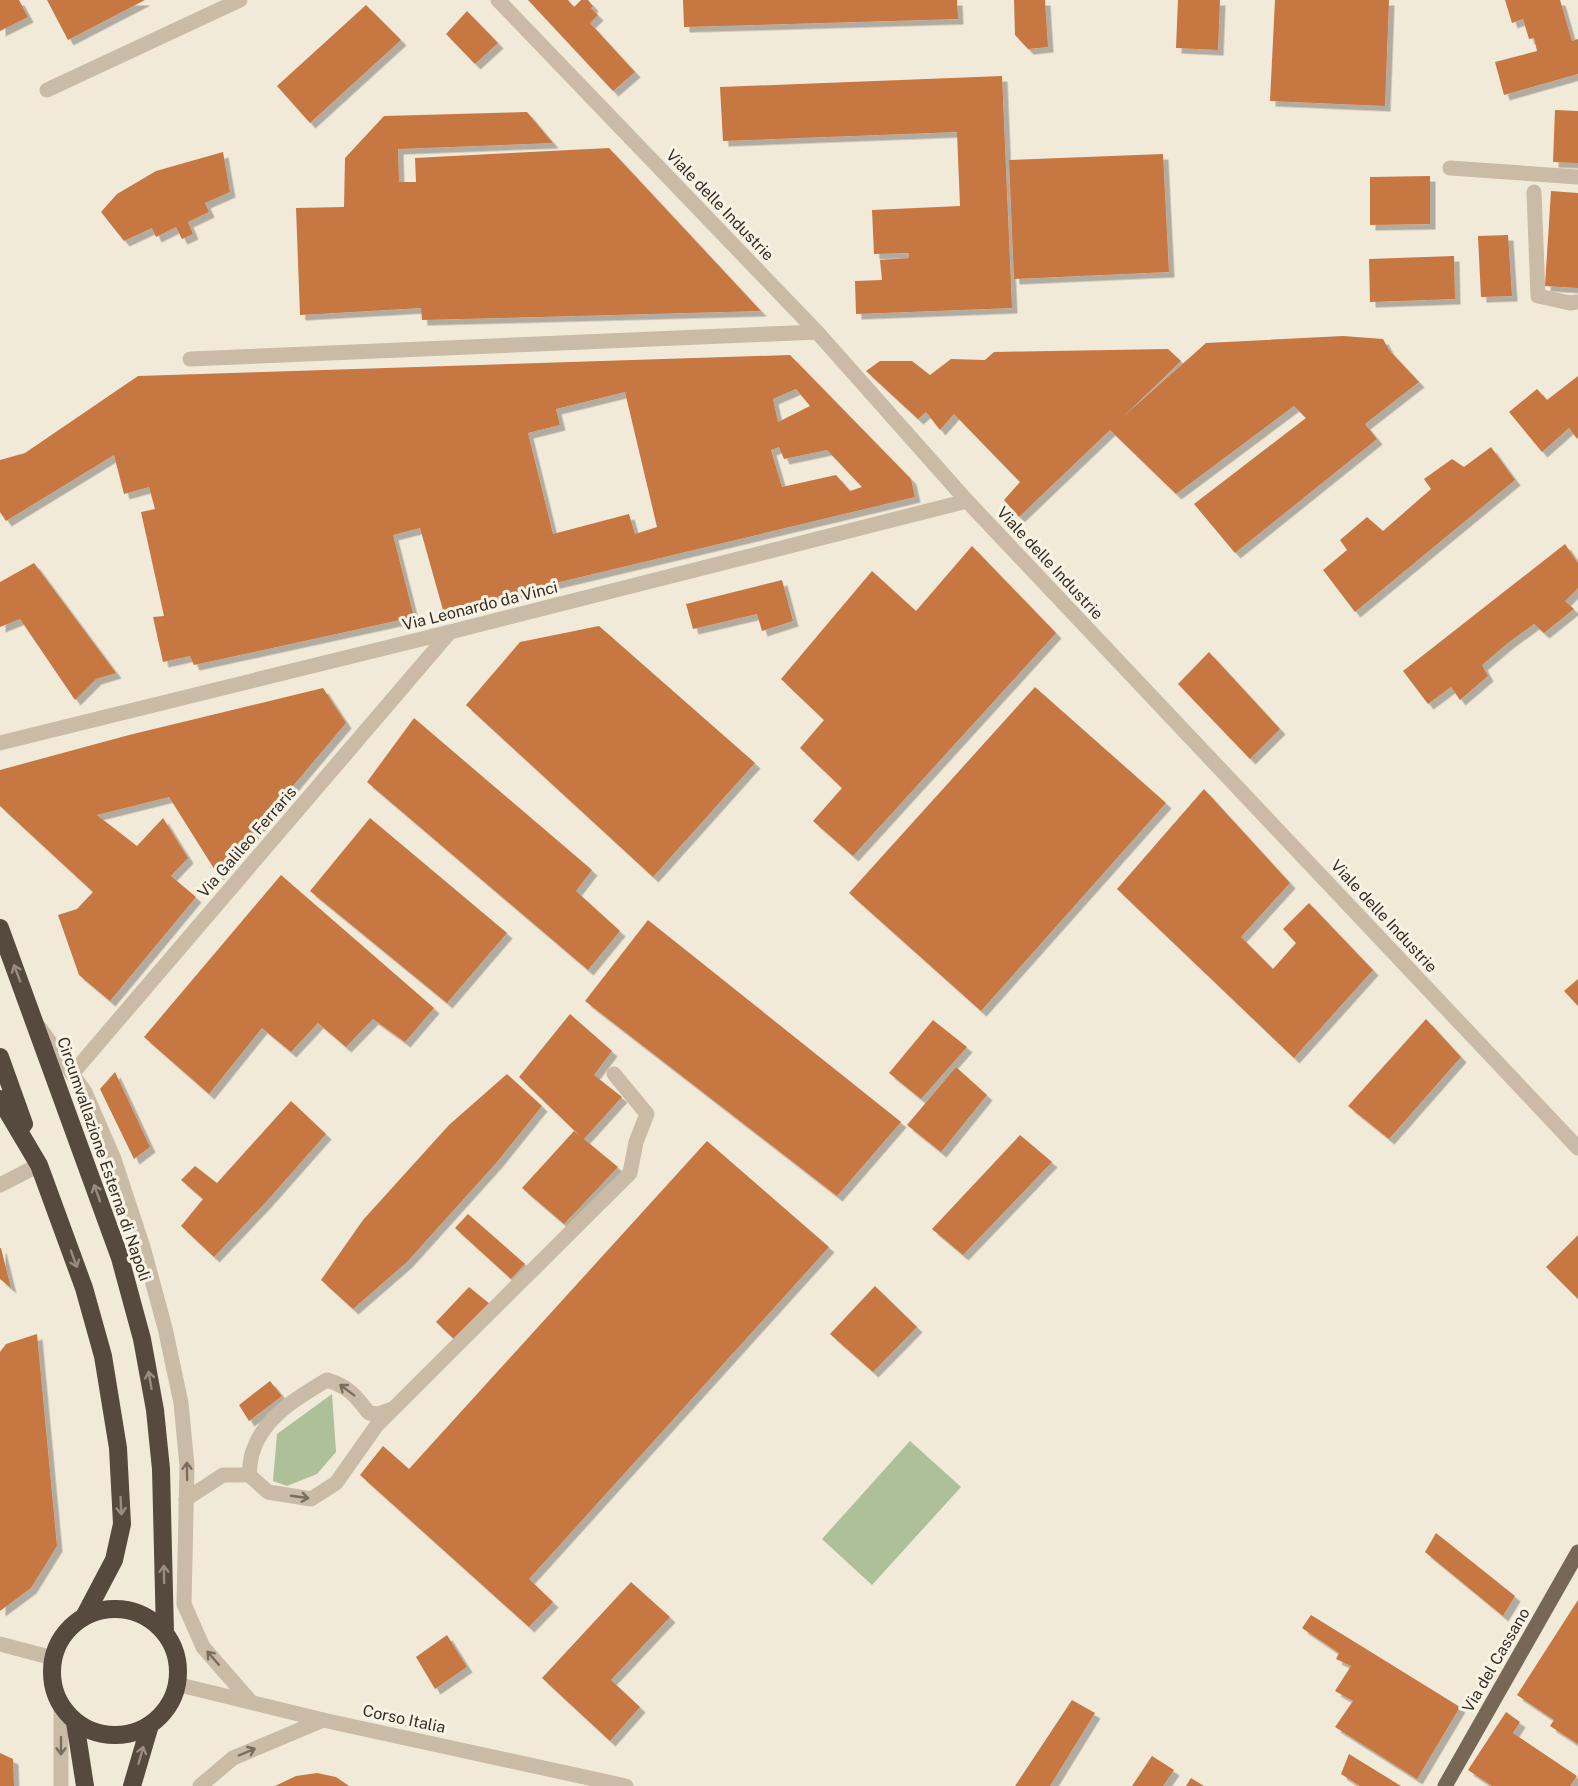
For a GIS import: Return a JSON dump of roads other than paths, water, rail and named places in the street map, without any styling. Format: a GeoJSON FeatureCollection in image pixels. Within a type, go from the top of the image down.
{"type":"FeatureCollection","features":[{"type":"Feature","properties":{"kind":"highway","name":"Circumvallazione Esterna di Napoli"},"geometry":{"type":"LineString","coordinates":[[0,928],[120,1258],[142,1339],[155,1410],[161,1469],[165,1633]]}},
{"type":"Feature","properties":{"kind":"highway"},"geometry":{"type":"LineString","coordinates":[[0,1057],[39,1165]]}},
{"type":"Feature","properties":{"kind":"highway"},"geometry":{"type":"LineString","coordinates":[[0,1099],[39,1165]]}},
{"type":"Feature","properties":{"kind":"highway","name":"Circumvallazione Esterna di Napoli"},"geometry":{"type":"LineString","coordinates":[[39,1165],[84,1288],[103,1356],[118,1448],[122,1524],[114,1560],[85,1615]]}},
{"type":"Feature","properties":{"kind":"highway","name":"Circumvallazione Esterna di Napoli"},"geometry":{"type":"LineString","coordinates":[[106,1608],[129,1609],[149,1618],[165,1633],[176,1653],[178,1675],[174,1694],[165,1712],[150,1725],[132,1733],[112,1736],[92,1731],[75,1722],[61,1707],[53,1689],[51,1669],[53,1658],[56,1647],[68,1628],[85,1615],[106,1608]]}},
{"type":"Feature","properties":{"kind":"highway"},"geometry":{"type":"LineString","coordinates":[[75,1722],[85,1786]]}},
{"type":"Feature","properties":{"kind":"highway","name":"Circumvallazione Esterna di Napoli"},"geometry":{"type":"LineString","coordinates":[[132,1786],[150,1725]]}},
{"type":"Feature","properties":{"kind":"main road","name":"Via del Cassano"},"geometry":{"type":"LineString","coordinates":[[1448,1785],[1578,1552]]}},
{"type":"Feature","properties":{"kind":"street"},"geometry":{"type":"LineString","coordinates":[[46,90],[240,0]]}},
{"type":"Feature","properties":{"kind":"street","name":"Viale delle Industrie"},"geometry":{"type":"LineString","coordinates":[[498,0],[817,332],[967,501],[1578,1148]]}},
{"type":"Feature","properties":{"kind":"street"},"geometry":{"type":"LineString","coordinates":[[1450,168],[1578,177]]}},
{"type":"Feature","properties":{"kind":"street"},"geometry":{"type":"LineString","coordinates":[[1534,192],[1538,296],[1570,303],[1578,302]]}},
{"type":"Feature","properties":{"kind":"street"},"geometry":{"type":"LineString","coordinates":[[190,360],[817,332]]}},
{"type":"Feature","properties":{"kind":"street","name":"Via Leonardo da Vinci"},"geometry":{"type":"LineString","coordinates":[[0,743],[967,501]]}},
{"type":"Feature","properties":{"kind":"street","name":"Via Galileo Ferraris"},"geometry":{"type":"LineString","coordinates":[[72,1074],[450,632]]}},
{"type":"Feature","properties":{"kind":"street"},"geometry":{"type":"LineString","coordinates":[[34,1019],[85,1092],[114,1159],[143,1247],[165,1328],[181,1403],[187,1466],[184,1604],[203,1647],[251,1702]]}},
{"type":"Feature","properties":{"kind":"street"},"geometry":{"type":"LineString","coordinates":[[186,1499],[223,1474],[249,1475],[268,1492],[311,1498],[336,1483],[378,1425],[394,1408],[630,1173],[636,1142],[647,1114],[614,1074]]}},
{"type":"Feature","properties":{"kind":"street"},"geometry":{"type":"LineString","coordinates":[[0,1185],[39,1165]]}},
{"type":"Feature","properties":{"kind":"street"},"geometry":{"type":"LineString","coordinates":[[249,1475],[252,1452],[264,1428],[296,1398],[327,1380],[343,1385],[354,1394],[369,1413],[378,1414],[394,1408]]}},
{"type":"Feature","properties":{"kind":"street"},"geometry":{"type":"LineString","coordinates":[[0,1644],[53,1658]]}},
{"type":"Feature","properties":{"kind":"street","name":"Corso Italia"},"geometry":{"type":"LineString","coordinates":[[176,1684],[323,1720],[626,1786]]}},
{"type":"Feature","properties":{"kind":"street"},"geometry":{"type":"LineString","coordinates":[[61,1707],[61,1786]]}},
{"type":"Feature","properties":{"kind":"street"},"geometry":{"type":"LineString","coordinates":[[200,1786],[233,1758],[323,1720]]}}]}
